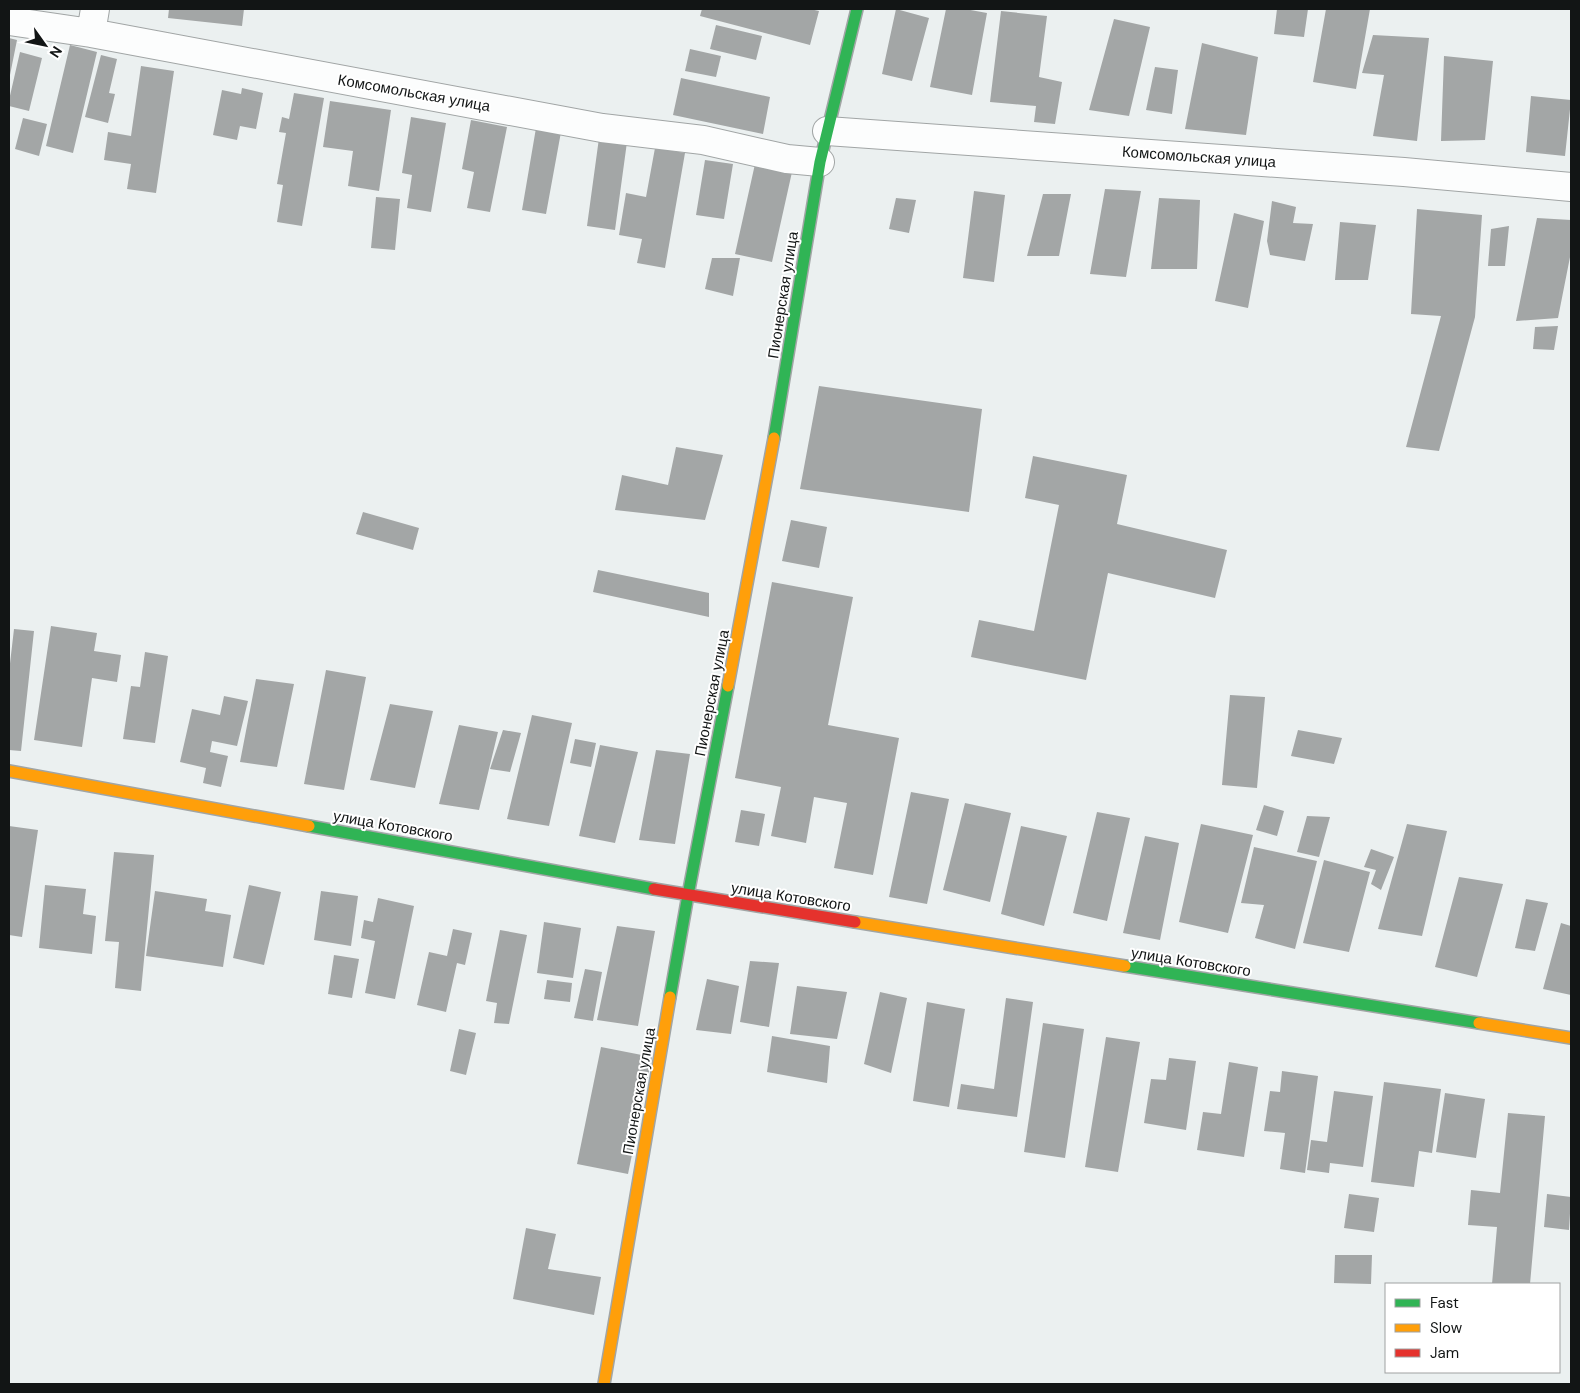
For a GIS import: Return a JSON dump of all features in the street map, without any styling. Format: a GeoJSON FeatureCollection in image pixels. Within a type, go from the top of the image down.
{"type":"FeatureCollection","features":[{"type":"Feature","properties":{"kind":"street","name":"Пионерская улица"},"geometry":{"type":"LineString","coordinates":[[604,1384],[688,895],[752,565],[820,162],[857,9]]}},
{"type":"Feature","properties":{"kind":"street","name":"Комсомольская улица"},"geometry":{"type":"LineString","coordinates":[[9,21],[93,21],[602,128],[703,140],[787,159],[820,162]]}},
{"type":"Feature","properties":{"kind":"street","name":"Комсомольская улица"},"geometry":{"type":"LineString","coordinates":[[827,131],[1404,172],[1571,187]]}},
{"type":"Feature","properties":{"kind":"street","name":"улица Котовского"},"geometry":{"type":"LineString","coordinates":[[9,771],[688,895],[1571,1038]]}},
{"type":"Feature","properties":{"kind":"building"},"geometry":{"type":"Polygon","coordinates":[[[169,9],[244,9],[242,26],[168,18],[169,9]]]}},
{"type":"Feature","properties":{"kind":"building"},"geometry":{"type":"Polygon","coordinates":[[[702,9],[810,9],[819,11],[810,45],[700,16],[702,9]]]}},
{"type":"Feature","properties":{"kind":"building"},"geometry":{"type":"Polygon","coordinates":[[[896,9],[929,18],[912,81],[882,74],[896,9]]]}},
{"type":"Feature","properties":{"kind":"building"},"geometry":{"type":"Polygon","coordinates":[[[946,9],[965,9],[987,13],[972,95],[930,87],[946,9]]]}},
{"type":"Feature","properties":{"kind":"building"},"geometry":{"type":"Polygon","coordinates":[[[1277,9],[1308,9],[1304,37],[1274,34],[1277,9]]]}},
{"type":"Feature","properties":{"kind":"building"},"geometry":{"type":"Polygon","coordinates":[[[1326,9],[1370,9],[1356,89],[1313,82],[1326,9]]]}},
{"type":"Feature","properties":{"kind":"building"},"geometry":{"type":"Polygon","coordinates":[[[1001,11],[1047,16],[1039,77],[1062,82],[1055,124],[1034,122],[1036,106],[990,102],[1001,11]]]}},
{"type":"Feature","properties":{"kind":"building"},"geometry":{"type":"Polygon","coordinates":[[[1114,19],[1150,27],[1129,116],[1089,110],[1114,19]]]}},
{"type":"Feature","properties":{"kind":"building"},"geometry":{"type":"Polygon","coordinates":[[[716,25],[762,36],[756,60],[710,49],[716,25]]]}},
{"type":"Feature","properties":{"kind":"building"},"geometry":{"type":"Polygon","coordinates":[[[1373,35],[1429,38],[1417,141],[1373,136],[1384,75],[1362,73],[1373,35]]]}},
{"type":"Feature","properties":{"kind":"building"},"geometry":{"type":"Polygon","coordinates":[[[9,38],[17,40],[10,75],[9,75],[9,38]]]}},
{"type":"Feature","properties":{"kind":"building"},"geometry":{"type":"Polygon","coordinates":[[[1202,43],[1258,57],[1246,135],[1185,129],[1202,43]]]}},
{"type":"Feature","properties":{"kind":"building"},"geometry":{"type":"Polygon","coordinates":[[[70,45],[97,52],[73,153],[46,146],[70,45]]]}},
{"type":"Feature","properties":{"kind":"building"},"geometry":{"type":"Polygon","coordinates":[[[690,49],[721,56],[716,77],[685,71],[690,49]]]}},
{"type":"Feature","properties":{"kind":"building"},"geometry":{"type":"Polygon","coordinates":[[[20,52],[42,58],[29,111],[9,106],[20,52]]]}},
{"type":"Feature","properties":{"kind":"building"},"geometry":{"type":"Polygon","coordinates":[[[101,55],[117,59],[109,93],[115,94],[108,123],[85,117],[101,55]]]}},
{"type":"Feature","properties":{"kind":"building"},"geometry":{"type":"Polygon","coordinates":[[[1444,56],[1493,61],[1485,140],[1441,141],[1444,56]]]}},
{"type":"Feature","properties":{"kind":"building"},"geometry":{"type":"Polygon","coordinates":[[[141,66],[174,71],[156,193],[127,189],[131,164],[104,160],[108,132],[131,136],[141,66]]]}},
{"type":"Feature","properties":{"kind":"building"},"geometry":{"type":"Polygon","coordinates":[[[1155,67],[1178,70],[1172,114],[1146,110],[1155,67]]]}},
{"type":"Feature","properties":{"kind":"building"},"geometry":{"type":"Polygon","coordinates":[[[681,78],[770,97],[763,134],[673,115],[681,78]]]}},
{"type":"Feature","properties":{"kind":"building"},"geometry":{"type":"Polygon","coordinates":[[[242,88],[263,93],[256,129],[240,126],[237,140],[213,135],[222,90],[241,94],[242,88]]]}},
{"type":"Feature","properties":{"kind":"building"},"geometry":{"type":"Polygon","coordinates":[[[294,93],[324,98],[302,226],[277,222],[283,185],[277,184],[286,133],[279,132],[282,117],[289,119],[294,93]]]}},
{"type":"Feature","properties":{"kind":"building"},"geometry":{"type":"Polygon","coordinates":[[[1531,96],[1571,100],[1565,156],[1526,152],[1531,96]]]}},
{"type":"Feature","properties":{"kind":"building"},"geometry":{"type":"Polygon","coordinates":[[[330,101],[391,110],[379,191],[348,186],[353,151],[323,147],[330,101]]]}},
{"type":"Feature","properties":{"kind":"building"},"geometry":{"type":"Polygon","coordinates":[[[411,117],[446,123],[431,212],[407,208],[412,175],[402,173],[411,117]]]}},
{"type":"Feature","properties":{"kind":"building"},"geometry":{"type":"Polygon","coordinates":[[[23,118],[47,124],[39,156],[15,149],[23,118]]]}},
{"type":"Feature","properties":{"kind":"building"},"geometry":{"type":"Polygon","coordinates":[[[471,120],[507,127],[490,212],[467,208],[474,172],[462,169],[471,120]]]}},
{"type":"Feature","properties":{"kind":"building"},"geometry":{"type":"Polygon","coordinates":[[[536,128],[561,132],[546,214],[522,210],[536,128]]]}},
{"type":"Feature","properties":{"kind":"building"},"geometry":{"type":"Polygon","coordinates":[[[599,138],[627,142],[615,230],[587,226],[599,138]]]}},
{"type":"Feature","properties":{"kind":"building"},"geometry":{"type":"Polygon","coordinates":[[[655,148],[685,153],[665,268],[637,263],[642,239],[619,235],[626,193],[646,197],[655,148]]]}},
{"type":"Feature","properties":{"kind":"building"},"geometry":{"type":"Polygon","coordinates":[[[705,160],[733,164],[724,219],[696,215],[705,160]]]}},
{"type":"Feature","properties":{"kind":"building"},"geometry":{"type":"Polygon","coordinates":[[[755,164],[792,172],[772,262],[735,254],[755,164]]]}},
{"type":"Feature","properties":{"kind":"building"},"geometry":{"type":"Polygon","coordinates":[[[1105,189],[1141,191],[1126,277],[1090,274],[1105,189]]]}},
{"type":"Feature","properties":{"kind":"building"},"geometry":{"type":"Polygon","coordinates":[[[974,191],[1005,195],[994,282],[963,278],[974,191]]]}},
{"type":"Feature","properties":{"kind":"building"},"geometry":{"type":"Polygon","coordinates":[[[1043,194],[1071,194],[1059,256],[1027,256],[1043,194]]]}},
{"type":"Feature","properties":{"kind":"building"},"geometry":{"type":"Polygon","coordinates":[[[376,197],[400,199],[395,250],[371,248],[376,197]]]}},
{"type":"Feature","properties":{"kind":"building"},"geometry":{"type":"Polygon","coordinates":[[[896,198],[916,200],[909,233],[889,229],[896,198]]]}},
{"type":"Feature","properties":{"kind":"building"},"geometry":{"type":"Polygon","coordinates":[[[1159,198],[1200,200],[1197,269],[1151,269],[1159,198]]]}},
{"type":"Feature","properties":{"kind":"building"},"geometry":{"type":"Polygon","coordinates":[[[1272,201],[1296,207],[1293,223],[1313,224],[1305,261],[1270,255],[1267,241],[1272,201]]]}},
{"type":"Feature","properties":{"kind":"building"},"geometry":{"type":"Polygon","coordinates":[[[1417,209],[1482,215],[1475,317],[1439,451],[1406,447],[1441,316],[1411,314],[1417,209]]]}},
{"type":"Feature","properties":{"kind":"building"},"geometry":{"type":"Polygon","coordinates":[[[1234,213],[1264,221],[1248,308],[1215,301],[1234,213]]]}},
{"type":"Feature","properties":{"kind":"building"},"geometry":{"type":"Polygon","coordinates":[[[1537,218],[1571,220],[1571,252],[1558,318],[1516,321],[1537,218]]]}},
{"type":"Feature","properties":{"kind":"building"},"geometry":{"type":"Polygon","coordinates":[[[1340,222],[1376,225],[1368,280],[1335,280],[1340,222]]]}},
{"type":"Feature","properties":{"kind":"building"},"geometry":{"type":"Polygon","coordinates":[[[1509,226],[1505,266],[1488,266],[1491,229],[1509,226]]]}},
{"type":"Feature","properties":{"kind":"building"},"geometry":{"type":"Polygon","coordinates":[[[712,258],[740,258],[733,296],[705,289],[712,258]]]}},
{"type":"Feature","properties":{"kind":"building"},"geometry":{"type":"Polygon","coordinates":[[[1558,326],[1554,350],[1533,349],[1535,327],[1558,326]]]}},
{"type":"Feature","properties":{"kind":"building"},"geometry":{"type":"Polygon","coordinates":[[[819,386],[982,409],[969,512],[800,489],[819,386]]]}},
{"type":"Feature","properties":{"kind":"building"},"geometry":{"type":"Polygon","coordinates":[[[676,447],[723,455],[705,520],[615,510],[622,475],[668,485],[676,447]]]}},
{"type":"Feature","properties":{"kind":"building"},"geometry":{"type":"Polygon","coordinates":[[[1033,456],[1127,475],[1117,524],[1227,550],[1215,598],[1108,573],[1086,680],[971,657],[979,620],[1034,631],[1059,505],[1025,498],[1033,456]]]}},
{"type":"Feature","properties":{"kind":"building"},"geometry":{"type":"Polygon","coordinates":[[[363,512],[419,528],[413,550],[356,534],[363,512]]]}},
{"type":"Feature","properties":{"kind":"building"},"geometry":{"type":"Polygon","coordinates":[[[791,520],[827,527],[819,568],[782,561],[791,520]]]}},
{"type":"Feature","properties":{"kind":"building"},"geometry":{"type":"Polygon","coordinates":[[[598,570],[709,593],[709,617],[593,592],[598,570]]]}},
{"type":"Feature","properties":{"kind":"building"},"geometry":{"type":"Polygon","coordinates":[[[772,582],[853,597],[828,725],[899,738],[873,875],[834,868],[847,803],[814,797],[806,843],[771,836],[781,787],[735,778],[772,582]]]}},
{"type":"Feature","properties":{"kind":"building"},"geometry":{"type":"Polygon","coordinates":[[[51,626],[97,633],[94,651],[121,655],[117,682],[92,678],[82,747],[34,740],[51,626]]]}},
{"type":"Feature","properties":{"kind":"building"},"geometry":{"type":"Polygon","coordinates":[[[14,629],[34,631],[21,751],[9,750],[9,672],[14,629]]]}},
{"type":"Feature","properties":{"kind":"building"},"geometry":{"type":"Polygon","coordinates":[[[145,652],[168,656],[155,743],[123,739],[131,686],[140,687],[145,652]]]}},
{"type":"Feature","properties":{"kind":"building"},"geometry":{"type":"Polygon","coordinates":[[[326,670],[366,677],[344,790],[304,784],[326,670]]]}},
{"type":"Feature","properties":{"kind":"building"},"geometry":{"type":"Polygon","coordinates":[[[256,679],[294,684],[277,767],[240,762],[256,679]]]}},
{"type":"Feature","properties":{"kind":"building"},"geometry":{"type":"Polygon","coordinates":[[[1230,695],[1265,697],[1257,788],[1222,785],[1230,695]]]}},
{"type":"Feature","properties":{"kind":"building"},"geometry":{"type":"Polygon","coordinates":[[[224,696],[248,701],[237,746],[212,741],[210,752],[228,756],[221,787],[203,783],[206,768],[180,762],[192,709],[220,715],[224,696]]]}},
{"type":"Feature","properties":{"kind":"building"},"geometry":{"type":"Polygon","coordinates":[[[390,704],[433,711],[415,788],[370,780],[390,704]]]}},
{"type":"Feature","properties":{"kind":"building"},"geometry":{"type":"Polygon","coordinates":[[[532,715],[572,723],[549,826],[507,819],[532,715]]]}},
{"type":"Feature","properties":{"kind":"building"},"geometry":{"type":"Polygon","coordinates":[[[459,725],[498,732],[479,810],[439,804],[459,725]]]}},
{"type":"Feature","properties":{"kind":"building"},"geometry":{"type":"Polygon","coordinates":[[[503,730],[521,733],[510,772],[490,769],[503,730]]]}},
{"type":"Feature","properties":{"kind":"building"},"geometry":{"type":"Polygon","coordinates":[[[1298,730],[1342,738],[1334,764],[1291,756],[1298,730]]]}},
{"type":"Feature","properties":{"kind":"building"},"geometry":{"type":"Polygon","coordinates":[[[575,739],[596,743],[591,767],[570,763],[575,739]]]}},
{"type":"Feature","properties":{"kind":"building"},"geometry":{"type":"Polygon","coordinates":[[[600,745],[638,752],[615,843],[579,836],[600,745]]]}},
{"type":"Feature","properties":{"kind":"building"},"geometry":{"type":"Polygon","coordinates":[[[656,750],[690,754],[675,844],[639,840],[656,750]]]}},
{"type":"Feature","properties":{"kind":"building"},"geometry":{"type":"Polygon","coordinates":[[[911,792],[949,799],[927,904],[889,897],[911,792]]]}},
{"type":"Feature","properties":{"kind":"building"},"geometry":{"type":"Polygon","coordinates":[[[965,803],[1011,813],[990,902],[943,890],[965,803]]]}},
{"type":"Feature","properties":{"kind":"building"},"geometry":{"type":"Polygon","coordinates":[[[1264,805],[1284,811],[1277,836],[1256,830],[1264,805]]]}},
{"type":"Feature","properties":{"kind":"building"},"geometry":{"type":"Polygon","coordinates":[[[741,810],[765,814],[759,846],[735,842],[741,810]]]}},
{"type":"Feature","properties":{"kind":"building"},"geometry":{"type":"Polygon","coordinates":[[[1097,812],[1130,818],[1107,921],[1073,913],[1097,812]]]}},
{"type":"Feature","properties":{"kind":"building"},"geometry":{"type":"Polygon","coordinates":[[[1307,816],[1330,817],[1319,857],[1297,852],[1307,816]]]}},
{"type":"Feature","properties":{"kind":"building"},"geometry":{"type":"Polygon","coordinates":[[[1201,824],[1253,835],[1228,933],[1179,922],[1201,824]]]}},
{"type":"Feature","properties":{"kind":"building"},"geometry":{"type":"Polygon","coordinates":[[[1407,824],[1447,831],[1422,936],[1378,929],[1407,824]]]}},
{"type":"Feature","properties":{"kind":"building"},"geometry":{"type":"Polygon","coordinates":[[[9,826],[38,830],[22,937],[9,935],[9,826]]]}},
{"type":"Feature","properties":{"kind":"building"},"geometry":{"type":"Polygon","coordinates":[[[1021,826],[1067,836],[1044,926],[1001,914],[1021,826]]]}},
{"type":"Feature","properties":{"kind":"building"},"geometry":{"type":"Polygon","coordinates":[[[1145,836],[1179,843],[1160,940],[1123,933],[1145,836]]]}},
{"type":"Feature","properties":{"kind":"building"},"geometry":{"type":"Polygon","coordinates":[[[1254,847],[1317,861],[1295,949],[1255,938],[1264,905],[1241,903],[1254,847]]]}},
{"type":"Feature","properties":{"kind":"building"},"geometry":{"type":"Polygon","coordinates":[[[1371,849],[1394,857],[1381,890],[1371,884],[1376,870],[1364,867],[1371,849]]]}},
{"type":"Feature","properties":{"kind":"building"},"geometry":{"type":"Polygon","coordinates":[[[114,852],[154,855],[141,991],[115,988],[119,942],[105,941],[114,852]]]}},
{"type":"Feature","properties":{"kind":"building"},"geometry":{"type":"Polygon","coordinates":[[[1324,860],[1370,872],[1349,952],[1303,943],[1324,860]]]}},
{"type":"Feature","properties":{"kind":"building"},"geometry":{"type":"Polygon","coordinates":[[[1459,877],[1503,884],[1477,977],[1435,967],[1459,877]]]}},
{"type":"Feature","properties":{"kind":"building"},"geometry":{"type":"Polygon","coordinates":[[[45,885],[86,889],[83,914],[96,916],[92,954],[39,948],[45,885]]]}},
{"type":"Feature","properties":{"kind":"building"},"geometry":{"type":"Polygon","coordinates":[[[249,885],[281,892],[264,965],[233,958],[249,885]]]}},
{"type":"Feature","properties":{"kind":"building"},"geometry":{"type":"Polygon","coordinates":[[[155,891],[207,899],[205,911],[231,915],[223,967],[146,956],[155,891]]]}},
{"type":"Feature","properties":{"kind":"building"},"geometry":{"type":"Polygon","coordinates":[[[321,891],[358,896],[351,946],[314,940],[321,891]]]}},
{"type":"Feature","properties":{"kind":"building"},"geometry":{"type":"Polygon","coordinates":[[[378,898],[414,906],[395,999],[365,993],[375,941],[361,938],[364,920],[373,922],[378,898]]]}},
{"type":"Feature","properties":{"kind":"building"},"geometry":{"type":"Polygon","coordinates":[[[1526,899],[1548,903],[1535,951],[1515,948],[1526,899]]]}},
{"type":"Feature","properties":{"kind":"building"},"geometry":{"type":"Polygon","coordinates":[[[544,922],[581,928],[573,978],[537,973],[544,922]]]}},
{"type":"Feature","properties":{"kind":"building"},"geometry":{"type":"Polygon","coordinates":[[[1561,923],[1571,926],[1571,995],[1543,989],[1561,923]]]}},
{"type":"Feature","properties":{"kind":"building"},"geometry":{"type":"Polygon","coordinates":[[[617,926],[655,931],[638,1026],[597,1020],[617,926]]]}},
{"type":"Feature","properties":{"kind":"building"},"geometry":{"type":"Polygon","coordinates":[[[453,929],[472,933],[465,965],[457,963],[446,1012],[417,1005],[429,952],[447,956],[453,929]]]}},
{"type":"Feature","properties":{"kind":"building"},"geometry":{"type":"Polygon","coordinates":[[[500,930],[527,935],[509,1024],[494,1023],[497,1003],[486,1001],[500,930]]]}},
{"type":"Feature","properties":{"kind":"building"},"geometry":{"type":"Polygon","coordinates":[[[334,955],[359,959],[352,998],[328,994],[334,955]]]}},
{"type":"Feature","properties":{"kind":"building"},"geometry":{"type":"Polygon","coordinates":[[[750,961],[779,963],[769,1027],[740,1022],[750,961]]]}},
{"type":"Feature","properties":{"kind":"building"},"geometry":{"type":"Polygon","coordinates":[[[585,969],[602,972],[593,1021],[574,1018],[585,969]]]}},
{"type":"Feature","properties":{"kind":"building"},"geometry":{"type":"Polygon","coordinates":[[[707,979],[739,986],[731,1034],[696,1030],[707,979]]]}},
{"type":"Feature","properties":{"kind":"building"},"geometry":{"type":"Polygon","coordinates":[[[547,980],[572,983],[570,1002],[544,999],[547,980]]]}},
{"type":"Feature","properties":{"kind":"building"},"geometry":{"type":"Polygon","coordinates":[[[797,986],[847,992],[837,1039],[790,1034],[797,986]]]}},
{"type":"Feature","properties":{"kind":"building"},"geometry":{"type":"Polygon","coordinates":[[[880,992],[907,998],[891,1073],[864,1064],[880,992]]]}},
{"type":"Feature","properties":{"kind":"building"},"geometry":{"type":"Polygon","coordinates":[[[1006,998],[1033,1002],[1017,1117],[957,1109],[961,1084],[994,1089],[1006,998]]]}},
{"type":"Feature","properties":{"kind":"building"},"geometry":{"type":"Polygon","coordinates":[[[927,1002],[965,1009],[949,1107],[913,1101],[927,1002]]]}},
{"type":"Feature","properties":{"kind":"building"},"geometry":{"type":"Polygon","coordinates":[[[1043,1023],[1084,1029],[1065,1158],[1024,1152],[1043,1023]]]}},
{"type":"Feature","properties":{"kind":"building"},"geometry":{"type":"Polygon","coordinates":[[[459,1029],[476,1033],[466,1075],[450,1071],[459,1029]]]}},
{"type":"Feature","properties":{"kind":"building"},"geometry":{"type":"Polygon","coordinates":[[[772,1036],[830,1046],[827,1083],[767,1072],[772,1036]]]}},
{"type":"Feature","properties":{"kind":"building"},"geometry":{"type":"Polygon","coordinates":[[[1106,1037],[1140,1042],[1118,1172],[1085,1167],[1106,1037]]]}},
{"type":"Feature","properties":{"kind":"building"},"geometry":{"type":"Polygon","coordinates":[[[601,1047],[652,1057],[628,1174],[577,1164],[601,1047]]]}},
{"type":"Feature","properties":{"kind":"building"},"geometry":{"type":"Polygon","coordinates":[[[1169,1058],[1196,1061],[1186,1130],[1144,1123],[1151,1079],[1166,1080],[1169,1058]]]}},
{"type":"Feature","properties":{"kind":"building"},"geometry":{"type":"Polygon","coordinates":[[[1229,1062],[1258,1067],[1244,1157],[1197,1150],[1203,1112],[1221,1114],[1229,1062]]]}},
{"type":"Feature","properties":{"kind":"building"},"geometry":{"type":"Polygon","coordinates":[[[1282,1071],[1318,1076],[1305,1173],[1280,1169],[1285,1133],[1264,1131],[1270,1091],[1280,1092],[1282,1071]]]}},
{"type":"Feature","properties":{"kind":"building"},"geometry":{"type":"Polygon","coordinates":[[[1384,1082],[1441,1089],[1432,1153],[1419,1151],[1414,1187],[1371,1182],[1384,1082]]]}},
{"type":"Feature","properties":{"kind":"building"},"geometry":{"type":"Polygon","coordinates":[[[1334,1091],[1373,1096],[1363,1167],[1330,1163],[1329,1173],[1307,1170],[1311,1140],[1327,1142],[1334,1091]]]}},
{"type":"Feature","properties":{"kind":"building"},"geometry":{"type":"Polygon","coordinates":[[[1445,1093],[1485,1099],[1476,1158],[1436,1152],[1445,1093]]]}},
{"type":"Feature","properties":{"kind":"building"},"geometry":{"type":"Polygon","coordinates":[[[1508,1113],[1545,1116],[1530,1283],[1492,1283],[1497,1227],[1468,1225],[1471,1190],[1500,1193],[1508,1113]]]}},
{"type":"Feature","properties":{"kind":"building"},"geometry":{"type":"Polygon","coordinates":[[[1349,1194],[1379,1198],[1374,1232],[1344,1228],[1349,1194]]]}},
{"type":"Feature","properties":{"kind":"building"},"geometry":{"type":"Polygon","coordinates":[[[1547,1194],[1571,1197],[1569,1230],[1544,1227],[1547,1194]]]}},
{"type":"Feature","properties":{"kind":"building"},"geometry":{"type":"Polygon","coordinates":[[[526,1228],[556,1234],[548,1269],[601,1277],[594,1315],[513,1299],[526,1228]]]}},
{"type":"Feature","properties":{"kind":"building"},"geometry":{"type":"Polygon","coordinates":[[[1335,1255],[1372,1255],[1371,1284],[1334,1283],[1335,1255]]]}},
{"type":"Feature","properties":{"kind":"traffic: fast"},"geometry":{"type":"LineString","coordinates":[[774,438],[820,162],[857,9]]}},
{"type":"Feature","properties":{"kind":"traffic: fast"},"geometry":{"type":"LineString","coordinates":[[670,997],[728,686]]}},
{"type":"Feature","properties":{"kind":"traffic: fast"},"geometry":{"type":"LineString","coordinates":[[309,826],[654,889]]}},
{"type":"Feature","properties":{"kind":"traffic: fast"},"geometry":{"type":"LineString","coordinates":[[1125,966],[1479,1023]]}},
{"type":"Feature","properties":{"kind":"traffic: slow"},"geometry":{"type":"LineString","coordinates":[[728,686],[774,438]]}},
{"type":"Feature","properties":{"kind":"traffic: slow"},"geometry":{"type":"LineString","coordinates":[[9,771],[309,826]]}},
{"type":"Feature","properties":{"kind":"traffic: slow"},"geometry":{"type":"LineString","coordinates":[[855,922],[1125,966]]}},
{"type":"Feature","properties":{"kind":"traffic: slow"},"geometry":{"type":"LineString","coordinates":[[604,1384],[670,997]]}},
{"type":"Feature","properties":{"kind":"traffic: slow"},"geometry":{"type":"LineString","coordinates":[[1479,1023],[1571,1038]]}},
{"type":"Feature","properties":{"kind":"traffic: jam"},"geometry":{"type":"LineString","coordinates":[[654,889],[855,922]]}}]}
